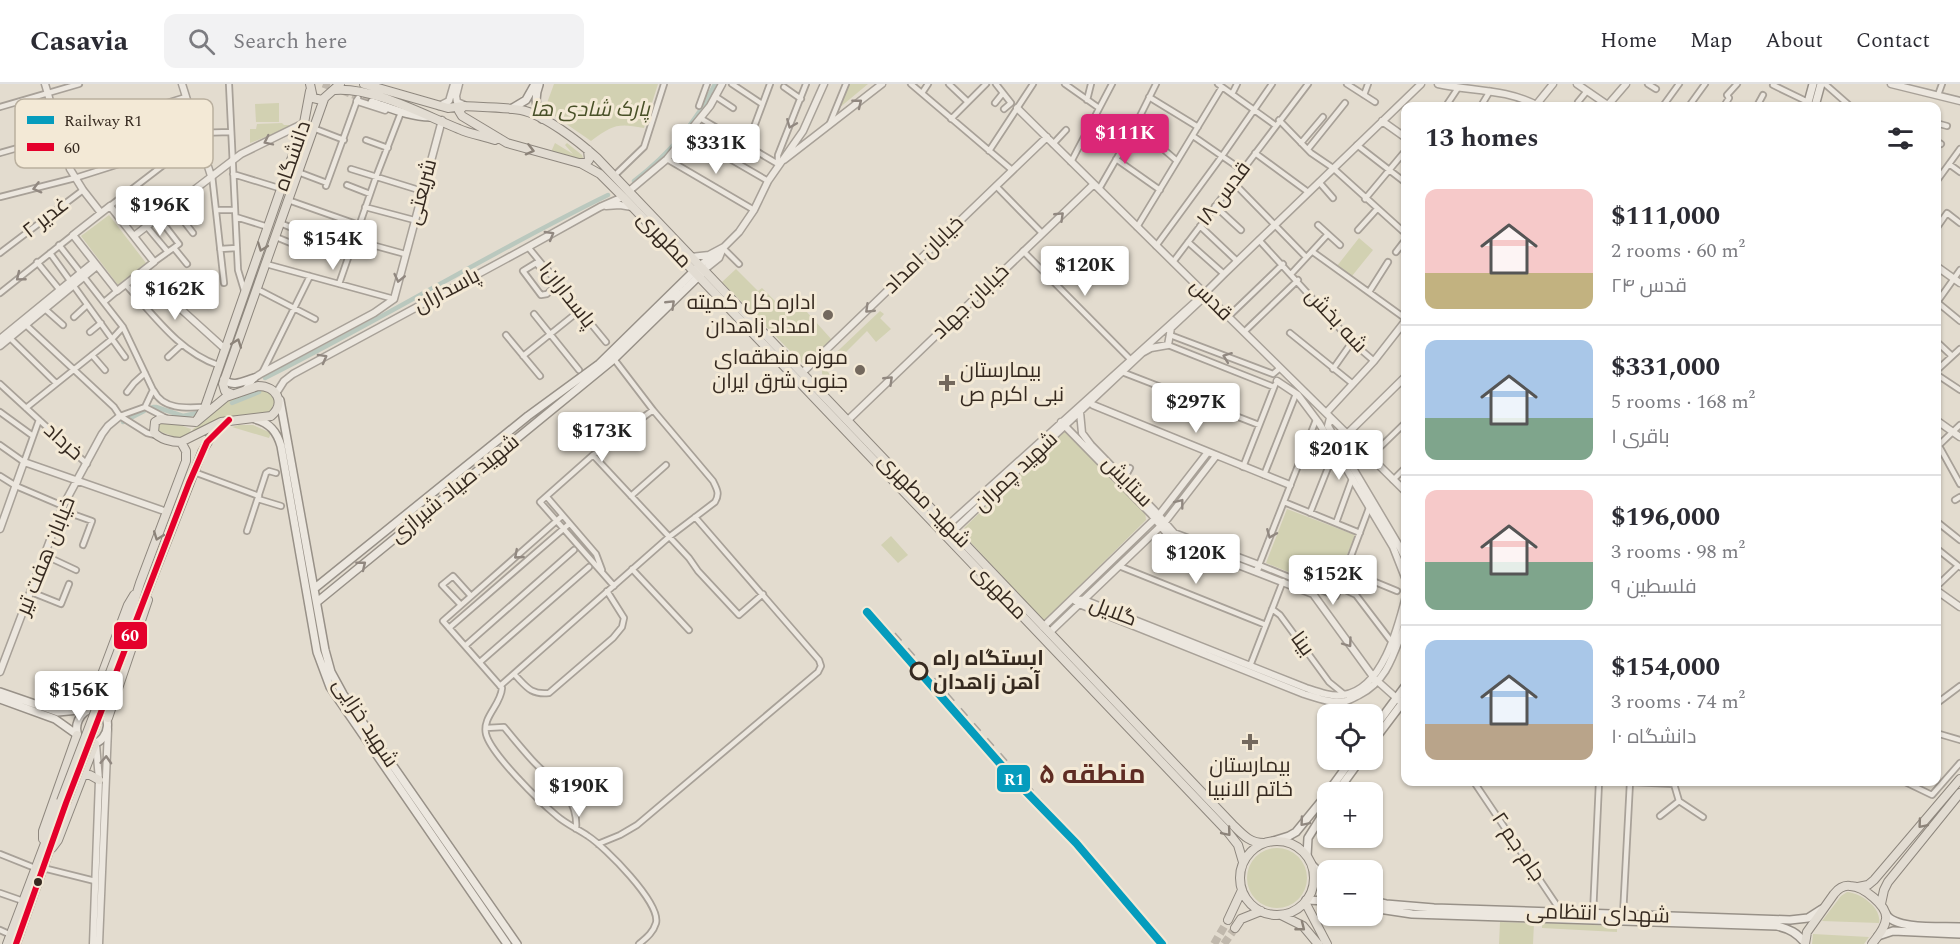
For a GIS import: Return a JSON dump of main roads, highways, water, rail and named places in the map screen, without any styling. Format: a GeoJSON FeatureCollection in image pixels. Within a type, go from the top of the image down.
{"type":"FeatureCollection","features":[{"type":"Feature","properties":{"kind":"main road"},"geometry":{"type":"LineString","coordinates":[[364,84],[382,87],[448,108],[465,106],[509,109],[522,111],[542,119],[588,150],[614,176],[626,194]]}},
{"type":"Feature","properties":{"kind":"main road"},"geometry":{"type":"LineString","coordinates":[[509,109],[526,100],[537,84]]}},
{"type":"Feature","properties":{"kind":"main road"},"geometry":{"type":"LineString","coordinates":[[537,84],[537,108],[542,119]]}},
{"type":"Feature","properties":{"kind":"main road"},"geometry":{"type":"LineString","coordinates":[[1810,102],[1813,84]]}},
{"type":"Feature","properties":{"kind":"main road"},"geometry":{"type":"LineString","coordinates":[[1812,102],[1823,84]]}},
{"type":"Feature","properties":{"kind":"main road"},"geometry":{"type":"LineString","coordinates":[[310,88],[314,99],[324,99],[337,87],[357,90],[442,120],[461,130],[579,162],[586,163],[589,160],[588,150]]}},
{"type":"Feature","properties":{"kind":"main road","name":"دانشگاه"},"geometry":{"type":"LineString","coordinates":[[196,422],[205,407],[282,189],[309,107],[310,88]]}},
{"type":"Feature","properties":{"kind":"main road"},"geometry":{"type":"LineString","coordinates":[[402,106],[405,96]]}},
{"type":"Feature","properties":{"kind":"main road","name":"دانشگاه"},"geometry":{"type":"LineString","coordinates":[[224,379],[324,99]]}},
{"type":"Feature","properties":{"kind":"main road"},"geometry":{"type":"LineString","coordinates":[[372,102],[421,117],[433,117]]}},
{"type":"Feature","properties":{"kind":"main road"},"geometry":{"type":"LineString","coordinates":[[465,106],[459,111],[462,116],[507,143]]}},
{"type":"Feature","properties":{"kind":"main road"},"geometry":{"type":"LineString","coordinates":[[442,120],[448,108]]}},
{"type":"Feature","properties":{"kind":"main road"},"geometry":{"type":"LineString","coordinates":[[579,162],[600,174],[626,194],[691,257],[699,271]]}},
{"type":"Feature","properties":{"kind":"main road","name":"مطهری"},"geometry":{"type":"LineString","coordinates":[[626,194],[633,207],[799,374],[1040,635],[1227,831],[1238,845],[1243,862]]}},
{"type":"Feature","properties":{"kind":"main road","name":"شهید صیاد شیرازی"},"geometry":{"type":"LineString","coordinates":[[317,602],[614,359],[699,271]]}},
{"type":"Feature","properties":{"kind":"main road","name":"شهید صیاد شیرازی"},"geometry":{"type":"LineString","coordinates":[[315,588],[528,416],[599,364],[699,271]]}},
{"type":"Feature","properties":{"kind":"main road","name":"شهید مطهری"},"geometry":{"type":"LineString","coordinates":[[799,374],[847,421],[1244,837],[1253,842],[1264,843]]}},
{"type":"Feature","properties":{"kind":"main road"},"geometry":{"type":"LineString","coordinates":[[232,394],[225,391],[224,379],[234,384],[254,378]]}},
{"type":"Feature","properties":{"kind":"main road"},"geometry":{"type":"LineString","coordinates":[[263,386],[278,396],[277,410],[266,417],[229,420],[215,424],[181,442],[156,435],[153,428],[155,422],[165,418],[196,422],[232,394],[263,386]]}},
{"type":"Feature","properties":{"kind":"main road","name":"شهید خزایی"},"geometry":{"type":"LineString","coordinates":[[278,396],[320,662],[330,687],[507,944]]}},
{"type":"Feature","properties":{"kind":"main road","name":"شهید خزایی"},"geometry":{"type":"LineString","coordinates":[[253,418],[261,421],[277,434],[307,570],[315,588],[327,660],[337,684],[517,944]]}},
{"type":"Feature","properties":{"kind":"main road"},"geometry":{"type":"LineString","coordinates":[[45,850],[58,840],[95,744],[104,737],[108,728],[108,718],[145,612],[151,585],[194,472],[207,442],[229,420]]}},
{"type":"Feature","properties":{"kind":"main road"},"geometry":{"type":"LineString","coordinates":[[45,850],[43,831],[77,734],[78,720],[89,709],[186,461],[186,451],[181,442]]}},
{"type":"Feature","properties":{"kind":"main road"},"geometry":{"type":"LineString","coordinates":[[137,608],[140,583]]}},
{"type":"Feature","properties":{"kind":"main road"},"geometry":{"type":"LineString","coordinates":[[16,944],[51,834],[137,608],[151,585]]}},
{"type":"Feature","properties":{"kind":"main road"},"geometry":{"type":"LineString","coordinates":[[1040,635],[1046,630]]}},
{"type":"Feature","properties":{"kind":"main road"},"geometry":{"type":"LineString","coordinates":[[97,689],[105,698],[115,695]]}},
{"type":"Feature","properties":{"kind":"main road"},"geometry":{"type":"LineString","coordinates":[[0,692],[57,716],[84,743],[95,744]]}},
{"type":"Feature","properties":{"kind":"main road"},"geometry":{"type":"LineString","coordinates":[[0,699],[57,716],[89,709],[100,710],[108,718]]}},
{"type":"Feature","properties":{"kind":"main road"},"geometry":{"type":"LineString","coordinates":[[1383,720],[1401,703]]}},
{"type":"Feature","properties":{"kind":"main road"},"geometry":{"type":"LineString","coordinates":[[1383,728],[1401,703]]}},
{"type":"Feature","properties":{"kind":"main road"},"geometry":{"type":"LineString","coordinates":[[69,759],[80,755],[88,763]]}},
{"type":"Feature","properties":{"kind":"main road"},"geometry":{"type":"LineString","coordinates":[[83,775],[90,775],[99,780]]}},
{"type":"Feature","properties":{"kind":"main road"},"geometry":{"type":"LineString","coordinates":[[1805,944],[1806,932],[1839,888],[1868,885],[1874,880],[1960,779]]}},
{"type":"Feature","properties":{"kind":"main road"},"geometry":{"type":"LineString","coordinates":[[1881,904],[1888,882],[1960,793]]}},
{"type":"Feature","properties":{"kind":"main road"},"geometry":{"type":"LineString","coordinates":[[1317,806],[1296,832],[1255,847],[1243,862],[1240,871],[1242,890],[1252,906],[1261,911],[1280,915],[1302,926],[1318,944]]}},
{"type":"Feature","properties":{"kind":"main road"},"geometry":{"type":"LineString","coordinates":[[1307,856],[1308,838],[1317,824]]}},
{"type":"Feature","properties":{"kind":"main road"},"geometry":{"type":"LineString","coordinates":[[1273,841],[1292,844],[1307,856],[1317,870]]}},
{"type":"Feature","properties":{"kind":"main road"},"geometry":{"type":"LineString","coordinates":[[1280,915],[1289,913],[1306,901],[1313,884],[1312,865]]}},
{"type":"Feature","properties":{"kind":"main road"},"geometry":{"type":"LineString","coordinates":[[7,944],[23,901],[39,868]]}},
{"type":"Feature","properties":{"kind":"main road"},"geometry":{"type":"LineString","coordinates":[[1858,887],[1881,904],[1889,919],[1899,924],[1960,927]]}},
{"type":"Feature","properties":{"kind":"main road"},"geometry":{"type":"LineString","coordinates":[[1228,920],[1242,890]]}},
{"type":"Feature","properties":{"kind":"main road"},"geometry":{"type":"LineString","coordinates":[[1306,901],[1317,901]]}},
{"type":"Feature","properties":{"kind":"main road"},"geometry":{"type":"LineString","coordinates":[[1306,901],[1327,944]]}},
{"type":"Feature","properties":{"kind":"main road","name":"شهدای انتظامی"},"geometry":{"type":"LineString","coordinates":[[1383,903],[1434,912],[1699,920],[1802,920],[1822,909]]}},
{"type":"Feature","properties":{"kind":"main road","name":"شهدای انتظامی"},"geometry":{"type":"LineString","coordinates":[[1383,910],[1403,913],[1562,913],[1592,917],[1623,915],[1777,926],[1797,933],[1805,944]]}},
{"type":"Feature","properties":{"kind":"main road"},"geometry":{"type":"LineString","coordinates":[[1235,928],[1241,919],[1261,911]]}},
{"type":"Feature","properties":{"kind":"main road"},"geometry":{"type":"LineString","coordinates":[[1872,944],[1885,926],[1886,914]]}},
{"type":"Feature","properties":{"kind":"main road"},"geometry":{"type":"LineString","coordinates":[[1878,936],[1893,931],[1960,934]]}},
{"type":"Feature","properties":{"kind":"waterway"},"geometry":{"type":"LineString","coordinates":[[634,181],[680,137],[699,112],[715,84]]}},
{"type":"Feature","properties":{"kind":"waterway"},"geometry":{"type":"LineString","coordinates":[[265,378],[521,239],[608,195]]}},
{"type":"Feature","properties":{"kind":"waterway"},"geometry":{"type":"LineString","coordinates":[[232,403],[259,392]]}},
{"type":"Feature","properties":{"kind":"waterway"},"geometry":{"type":"LineString","coordinates":[[153,407],[183,416],[197,413]]}},
{"type":"Feature","properties":{"kind":"waterway"},"geometry":{"type":"LineString","coordinates":[[123,422],[144,411]]}},
{"type":"Feature","properties":{"kind":"tunnel"},"geometry":{"type":"LineString","coordinates":[[323,84],[372,102]]}},
{"type":"Feature","properties":{"kind":"tunnel"},"geometry":{"type":"LineString","coordinates":[[1214,944],[1228,920]]}},
{"type":"Feature","properties":{"kind":"tunnel"},"geometry":{"type":"LineString","coordinates":[[1224,944],[1235,928]]}},
{"type":"Feature","properties":{"kind":"railway"},"geometry":{"type":"LineString","coordinates":[[895,633],[1045,804],[1065,831]]}},
{"type":"Feature","properties":{"kind":"rail line","name":"R1"},"geometry":{"type":"LineString","coordinates":[[867,612],[1010,775],[1076,843],[1162,944]]}},
{"type":"Feature","properties":{"kind":"place","name":"اداره کل کمیته امداد زاهدان"},"geometry":{"type":"Point","coordinates":[828,315]}},
{"type":"Feature","properties":{"kind":"place","name":"موزه منطقه‌ای جنوب شرق ایران"},"geometry":{"type":"Point","coordinates":[860,370]}},
{"type":"Feature","properties":{"kind":"place","name":"بیمارستان نبی اکرم ص"},"geometry":{"type":"Point","coordinates":[947,383]}},
{"type":"Feature","properties":{"kind":"place","name":"ایستگاه راه آهن زاهدان"},"geometry":{"type":"Point","coordinates":[919,671]}},
{"type":"Feature","properties":{"kind":"place","name":"بیمارستان خاتم الانبیا"},"geometry":{"type":"Point","coordinates":[1250,742]}},
{"type":"Feature","properties":{"kind":"district","name":"منطقه ۵"},"geometry":{"type":"Point","coordinates":[1092,775]}},
{"type":"Feature","properties":{"kind":"park label","name":"پارک شادی ها"},"geometry":{"type":"Point","coordinates":[590,110]}}]}
